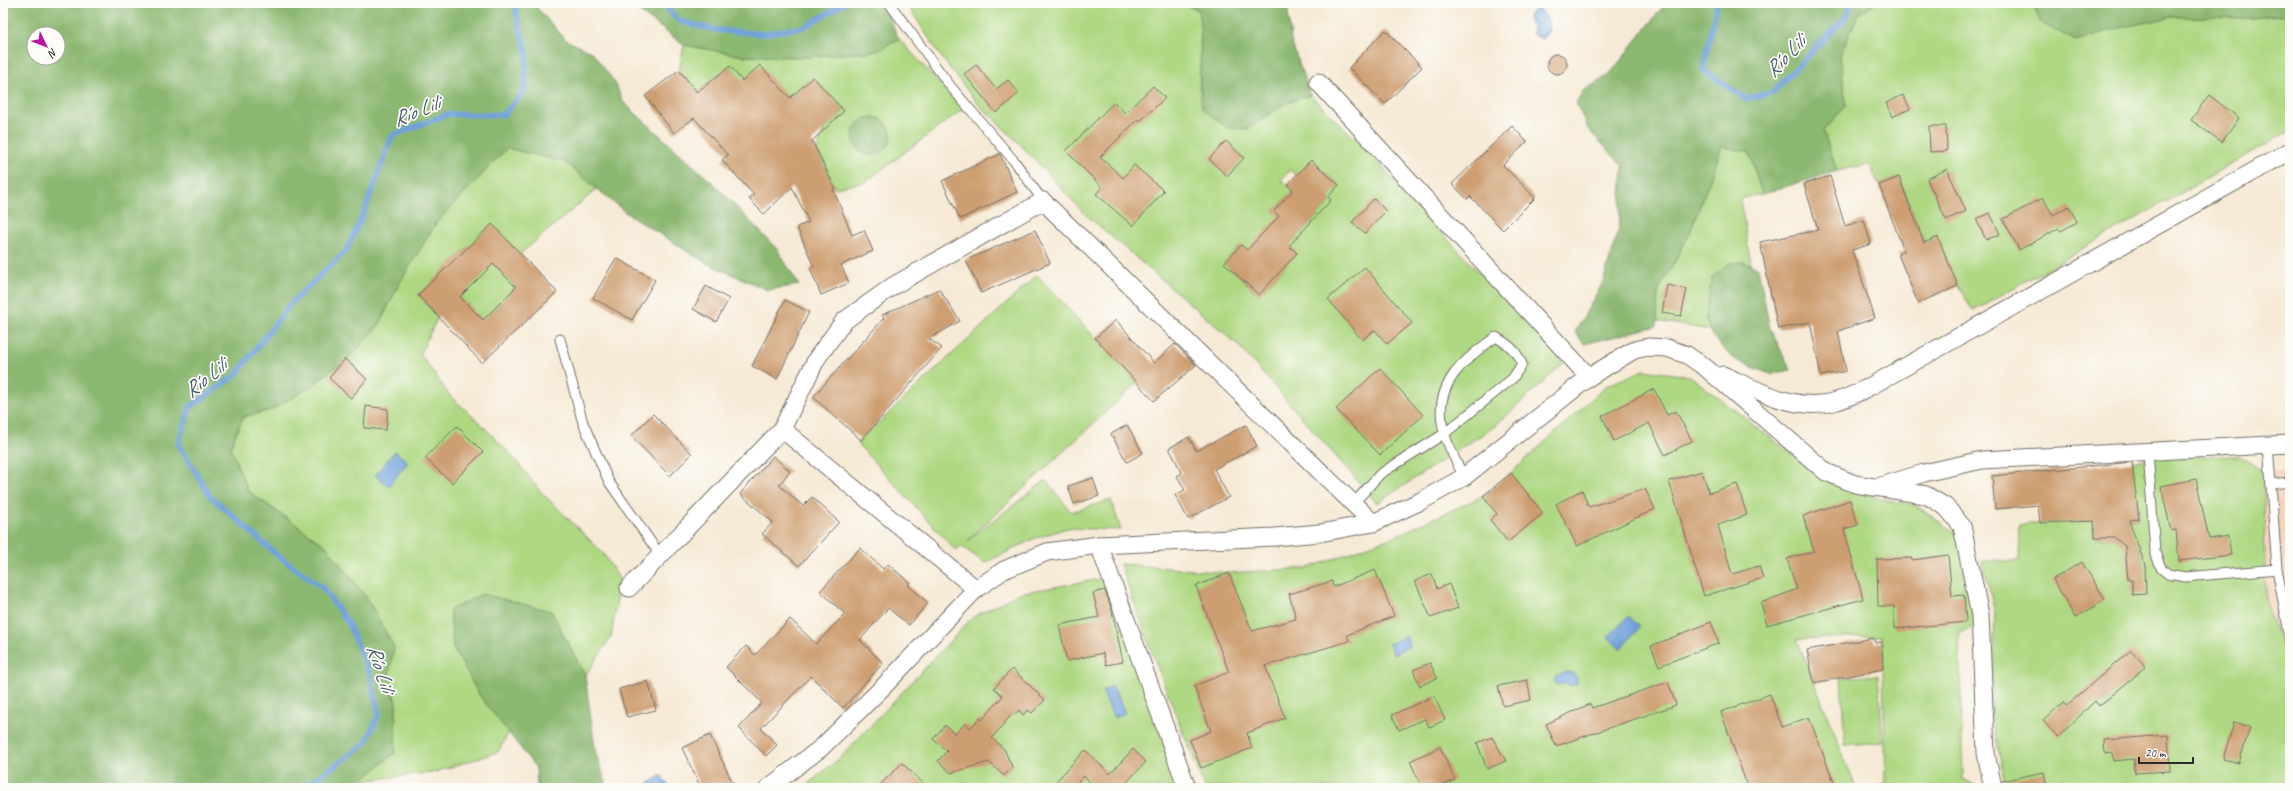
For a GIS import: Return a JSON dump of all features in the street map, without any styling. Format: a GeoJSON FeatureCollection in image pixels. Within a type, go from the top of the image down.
{"type":"FeatureCollection","features":[{"type":"Feature","properties":{"kind":"street"},"geometry":{"type":"LineString","coordinates":[[1318,82],[1589,376]]}},
{"type":"Feature","properties":{"kind":"street"},"geometry":{"type":"LineString","coordinates":[[1706,368],[1774,398],[1806,405],[1837,401],[1869,388],[2290,151]]}},
{"type":"Feature","properties":{"kind":"street"},"geometry":{"type":"LineString","coordinates":[[629,588],[782,429],[817,358],[844,322],[893,286],[1043,200],[1373,523]]}},
{"type":"Feature","properties":{"kind":"street"},"geometry":{"type":"LineString","coordinates":[[768,788],[821,748],[883,687],[976,589],[1004,570],[1047,552],[1099,545],[1275,537],[1320,532],[1373,523],[1421,501],[1464,477],[1589,376],[1634,350],[1648,347],[1667,348],[1687,355],[1706,368],[1826,472],[1856,484],[1926,495],[1946,506],[1962,526],[1980,615],[1986,753],[1993,788]]}},
{"type":"Feature","properties":{"kind":"street"},"geometry":{"type":"LineString","coordinates":[[782,429],[976,589]]}},
{"type":"Feature","properties":{"kind":"street"},"geometry":{"type":"LineString","coordinates":[[1877,487],[1924,473],[1982,460],[2290,444]]}},
{"type":"Feature","properties":{"kind":"street"},"geometry":{"type":"LineString","coordinates":[[1099,545],[1187,788]]}},
{"type":"Feature","properties":{"kind":"lane"},"geometry":{"type":"LineString","coordinates":[[889,3],[951,87],[1015,162],[1043,200]]}},
{"type":"Feature","properties":{"kind":"lane"},"geometry":{"type":"LineString","coordinates":[[1354,504],[1380,474],[1444,434],[1513,378],[1522,364],[1517,352],[1510,345],[1496,337],[1463,364],[1446,384],[1441,404],[1444,434],[1464,477]]}},
{"type":"Feature","properties":{"kind":"lane"},"geometry":{"type":"LineString","coordinates":[[560,339],[583,423],[609,482],[660,555]]}},
{"type":"Feature","properties":{"kind":"lane"},"geometry":{"type":"LineString","coordinates":[[2268,444],[2277,569],[2290,639]]}},
{"type":"Feature","properties":{"kind":"lane"},"geometry":{"type":"LineString","coordinates":[[2148,451],[2155,552],[2161,568],[2168,574],[2185,577],[2277,569]]}},
{"type":"Feature","properties":{"kind":"lane"},"geometry":{"type":"LineString","coordinates":[[2271,484],[2290,482]]}},
{"type":"Feature","properties":{"kind":"shaded area"},"geometry":{"type":"Polygon","coordinates":[[[2290,470],[2290,672],[2265,599],[2264,472],[2290,470]]]}},
{"type":"Feature","properties":{"kind":"green space"},"geometry":{"type":"Polygon","coordinates":[[[3,3],[539,3],[537,8],[566,40],[593,53],[615,83],[623,102],[717,187],[777,249],[799,285],[768,290],[706,263],[625,212],[565,162],[507,148],[436,223],[399,284],[379,325],[352,355],[310,387],[271,410],[243,417],[230,447],[248,491],[326,546],[366,597],[394,647],[389,675],[396,703],[395,753],[352,788],[3,788],[3,3]]]}},
{"type":"Feature","properties":{"kind":"green space"},"geometry":{"type":"Polygon","coordinates":[[[628,3],[882,3],[899,39],[876,51],[808,57],[744,56],[684,45],[628,3]]]}},
{"type":"Feature","properties":{"kind":"green space"},"geometry":{"type":"Polygon","coordinates":[[[906,3],[1179,3],[1199,10],[1202,37],[1199,89],[1248,129],[1284,104],[1310,95],[1372,155],[1408,197],[1564,363],[1495,426],[1377,503],[1237,344],[1084,213],[1021,145],[978,104],[942,58],[906,3]],[[1311,160],[1296,175],[1290,170],[1281,180],[1293,190],[1274,211],[1300,234],[1331,201],[1328,197],[1339,185],[1311,160]],[[1269,227],[1257,259],[1241,245],[1224,263],[1259,295],[1297,253],[1269,227]]]}},
{"type":"Feature","properties":{"kind":"green space"},"geometry":{"type":"Polygon","coordinates":[[[1179,3],[1287,3],[1291,41],[1310,95],[1284,104],[1248,129],[1227,128],[1202,108],[1200,84],[1199,10],[1179,3]]]}},
{"type":"Feature","properties":{"kind":"green space"},"geometry":{"type":"Polygon","coordinates":[[[1666,3],[1874,3],[1858,15],[1840,55],[1846,106],[1823,131],[1837,171],[1762,194],[1749,151],[1722,147],[1689,235],[1658,292],[1657,326],[1584,344],[1575,332],[1603,282],[1619,228],[1623,166],[1588,129],[1576,103],[1583,91],[1609,75],[1666,3]]]}},
{"type":"Feature","properties":{"kind":"green space"},"geometry":{"type":"Polygon","coordinates":[[[1874,3],[2033,3],[2041,23],[2076,41],[2114,29],[2171,17],[2251,18],[2290,14],[2290,131],[1973,311],[1958,286],[1938,238],[1925,243],[1899,177],[1879,185],[1869,164],[1837,171],[1823,131],[1846,106],[1840,55],[1858,15],[1874,3]]]}},
{"type":"Feature","properties":{"kind":"green space"},"geometry":{"type":"Polygon","coordinates":[[[2033,3],[2290,3],[2290,14],[2251,18],[2171,17],[2114,29],[2076,41],[2041,23],[2033,3]]]}},
{"type":"Feature","properties":{"kind":"green space"},"geometry":{"type":"Polygon","coordinates":[[[899,39],[963,109],[865,182],[835,188],[817,150],[824,130],[844,111],[813,77],[757,128],[726,93],[742,81],[730,66],[697,92],[679,70],[684,45],[744,56],[808,57],[876,51],[899,39]]]}},
{"type":"Feature","properties":{"kind":"green space"},"geometry":{"type":"Polygon","coordinates":[[[868,117],[876,117],[883,120],[888,125],[891,136],[888,147],[883,152],[876,155],[868,155],[861,152],[856,147],[853,140],[853,132],[856,125],[861,120],[868,117]]]}},
{"type":"Feature","properties":{"kind":"green space"},"geometry":{"type":"Polygon","coordinates":[[[1722,147],[1749,151],[1762,194],[1740,199],[1751,265],[1743,262],[1705,319],[1710,330],[1657,321],[1658,292],[1689,235],[1722,147]]]}},
{"type":"Feature","properties":{"kind":"green space"},"geometry":{"type":"Polygon","coordinates":[[[507,148],[565,162],[597,189],[520,254],[491,225],[418,295],[438,317],[420,354],[450,396],[479,422],[513,457],[540,491],[603,553],[620,580],[611,637],[585,676],[551,611],[450,610],[453,647],[480,696],[509,732],[498,752],[435,772],[360,781],[395,753],[396,703],[389,675],[394,647],[366,597],[326,546],[248,491],[230,448],[243,417],[271,410],[310,387],[352,355],[379,325],[399,284],[436,223],[507,148]]]}},
{"type":"Feature","properties":{"kind":"green space"},"geometry":{"type":"Polygon","coordinates":[[[1743,262],[1758,268],[1770,329],[1791,370],[1770,374],[1733,359],[1714,338],[1705,319],[1712,277],[1730,263],[1743,262]]]}},
{"type":"Feature","properties":{"kind":"green space"},"geometry":{"type":"Polygon","coordinates":[[[493,264],[516,287],[483,320],[460,297],[493,264]]]}},
{"type":"Feature","properties":{"kind":"green space"},"geometry":{"type":"Polygon","coordinates":[[[1037,275],[1137,383],[967,541],[1046,480],[1071,512],[1111,500],[1121,530],[1067,528],[1033,539],[985,563],[961,546],[956,551],[857,443],[1037,275]]]}},
{"type":"Feature","properties":{"kind":"green space"},"geometry":{"type":"Polygon","coordinates":[[[1644,370],[1690,376],[1831,484],[1881,499],[1915,505],[1960,536],[1978,625],[1959,633],[1963,779],[1981,788],[1872,788],[1886,782],[1882,636],[1797,639],[1856,788],[1205,788],[1157,666],[1120,564],[1229,573],[1308,568],[1393,537],[1483,496],[1511,473],[1606,386],[1644,370]]]}},
{"type":"Feature","properties":{"kind":"green space"},"geometry":{"type":"Polygon","coordinates":[[[2239,456],[2264,472],[2265,599],[2290,672],[2290,788],[2006,788],[1991,712],[1995,612],[1982,561],[2019,561],[2020,525],[2063,521],[2094,521],[2095,538],[2115,538],[2143,558],[2135,538],[2119,522],[2139,519],[2132,462],[2155,457],[2239,456]]]}},
{"type":"Feature","properties":{"kind":"green space"},"geometry":{"type":"Polygon","coordinates":[[[1106,578],[1179,788],[803,788],[841,757],[973,617],[1020,593],[1106,578]]]}},
{"type":"Feature","properties":{"kind":"green space"},"geometry":{"type":"Polygon","coordinates":[[[482,594],[551,611],[585,676],[596,755],[608,788],[537,788],[536,768],[480,696],[453,647],[450,610],[482,594]]]}},
{"type":"Feature","properties":{"kind":"green space"},"geometry":{"type":"Polygon","coordinates":[[[1878,675],[1883,742],[1845,745],[1841,678],[1878,675]]]}},
{"type":"Feature","properties":{"kind":"water"},"geometry":{"type":"Polygon","coordinates":[[[1535,9],[1538,9],[1547,18],[1549,24],[1550,31],[1542,39],[1532,33],[1533,25],[1528,20],[1528,16],[1535,9]]]}},
{"type":"Feature","properties":{"kind":"water"},"geometry":{"type":"Polygon","coordinates":[[[395,451],[408,462],[389,486],[375,475],[395,451]]]}},
{"type":"Feature","properties":{"kind":"water"},"geometry":{"type":"Polygon","coordinates":[[[1629,616],[1640,627],[1620,649],[1608,637],[1629,616]]]}},
{"type":"Feature","properties":{"kind":"water"},"geometry":{"type":"Polygon","coordinates":[[[1406,636],[1411,646],[1393,654],[1389,644],[1406,636]]]}},
{"type":"Feature","properties":{"kind":"water"},"geometry":{"type":"Polygon","coordinates":[[[1566,672],[1572,673],[1577,677],[1577,684],[1569,686],[1564,682],[1559,685],[1555,683],[1555,676],[1566,672]]]}},
{"type":"Feature","properties":{"kind":"water"},"geometry":{"type":"Polygon","coordinates":[[[1113,686],[1125,713],[1114,718],[1102,691],[1113,686]]]}},
{"type":"Feature","properties":{"kind":"water"},"geometry":{"type":"Polygon","coordinates":[[[661,775],[670,788],[643,788],[643,787],[661,775]]]}},
{"type":"Feature","properties":{"kind":"building"},"geometry":{"type":"Polygon","coordinates":[[[1385,30],[1422,67],[1385,104],[1349,68],[1385,30]]]}},
{"type":"Feature","properties":{"kind":"building"},"geometry":{"type":"Polygon","coordinates":[[[1557,54],[1564,57],[1567,64],[1564,71],[1557,74],[1550,71],[1547,64],[1550,57],[1557,54]]]}},
{"type":"Feature","properties":{"kind":"building"},"geometry":{"type":"Polygon","coordinates":[[[760,65],[790,98],[813,77],[844,111],[812,141],[835,188],[833,189],[852,235],[864,230],[873,251],[841,265],[849,283],[821,295],[810,268],[814,267],[797,227],[809,222],[792,187],[764,214],[749,199],[754,195],[722,160],[728,155],[694,118],[674,133],[645,96],[679,70],[697,92],[730,66],[742,81],[760,65]]]}},
{"type":"Feature","properties":{"kind":"building"},"geometry":{"type":"Polygon","coordinates":[[[976,65],[996,89],[1008,80],[1019,93],[996,113],[964,74],[976,65]]]}},
{"type":"Feature","properties":{"kind":"building"},"geometry":{"type":"Polygon","coordinates":[[[1153,86],[1165,98],[1140,121],[1138,119],[1100,157],[1123,178],[1134,165],[1164,191],[1133,226],[1096,194],[1102,187],[1066,151],[1114,102],[1125,113],[1153,86]]]}},
{"type":"Feature","properties":{"kind":"building"},"geometry":{"type":"Polygon","coordinates":[[[1903,95],[1910,109],[1892,117],[1886,103],[1903,95]]]}},
{"type":"Feature","properties":{"kind":"building"},"geometry":{"type":"Polygon","coordinates":[[[2209,95],[2239,118],[2222,142],[2191,120],[2209,95]]]}},
{"type":"Feature","properties":{"kind":"building"},"geometry":{"type":"Polygon","coordinates":[[[1512,126],[1527,142],[1503,165],[1535,198],[1503,230],[1470,196],[1467,199],[1452,184],[1512,126]]]}},
{"type":"Feature","properties":{"kind":"building"},"geometry":{"type":"Polygon","coordinates":[[[1929,126],[1946,126],[1947,151],[1930,152],[1929,126]]]}},
{"type":"Feature","properties":{"kind":"building"},"geometry":{"type":"Polygon","coordinates":[[[1226,141],[1244,158],[1227,176],[1209,159],[1226,141]]]}},
{"type":"Feature","properties":{"kind":"building"},"geometry":{"type":"Polygon","coordinates":[[[1000,154],[1017,192],[960,219],[942,181],[1000,154]]]}},
{"type":"Feature","properties":{"kind":"building"},"geometry":{"type":"Polygon","coordinates":[[[1311,160],[1339,185],[1328,197],[1331,200],[1289,246],[1297,253],[1259,295],[1224,263],[1241,245],[1247,250],[1279,216],[1274,211],[1293,190],[1287,185],[1311,160]]]}},
{"type":"Feature","properties":{"kind":"building"},"geometry":{"type":"Polygon","coordinates":[[[1947,169],[1966,211],[1946,220],[1927,179],[1947,169]]]}},
{"type":"Feature","properties":{"kind":"building"},"geometry":{"type":"Polygon","coordinates":[[[1830,176],[1845,226],[1864,220],[1871,244],[1852,250],[1875,318],[1838,331],[1846,371],[1821,376],[1810,322],[1778,329],[1760,242],[1818,230],[1804,184],[1830,176]]]}},
{"type":"Feature","properties":{"kind":"building"},"geometry":{"type":"Polygon","coordinates":[[[1899,177],[1924,243],[1938,237],[1958,286],[1918,303],[1898,254],[1904,251],[1879,185],[1899,177]]]}},
{"type":"Feature","properties":{"kind":"building"},"geometry":{"type":"Polygon","coordinates":[[[2043,198],[2053,215],[2069,206],[2077,222],[2061,231],[2059,228],[2019,250],[2003,219],[2043,198]]]}},
{"type":"Feature","properties":{"kind":"building"},"geometry":{"type":"Polygon","coordinates":[[[1374,199],[1386,211],[1365,233],[1352,222],[1374,199]]]}},
{"type":"Feature","properties":{"kind":"building"},"geometry":{"type":"Polygon","coordinates":[[[1990,213],[2000,234],[1986,240],[1976,219],[1990,213]]]}},
{"type":"Feature","properties":{"kind":"building"},"geometry":{"type":"Polygon","coordinates":[[[492,224],[557,292],[482,363],[418,295],[492,224]],[[493,264],[460,297],[483,320],[516,287],[493,264]]]}},
{"type":"Feature","properties":{"kind":"building"},"geometry":{"type":"Polygon","coordinates":[[[1035,230],[1050,263],[981,293],[966,260],[1035,230]]]}},
{"type":"Feature","properties":{"kind":"building"},"geometry":{"type":"Polygon","coordinates":[[[616,258],[655,280],[632,320],[593,298],[616,258]]]}},
{"type":"Feature","properties":{"kind":"building"},"geometry":{"type":"Polygon","coordinates":[[[1365,267],[1412,323],[1387,344],[1375,330],[1362,340],[1328,299],[1365,267]]]}},
{"type":"Feature","properties":{"kind":"building"},"geometry":{"type":"Polygon","coordinates":[[[1667,285],[1687,289],[1681,316],[1662,313],[1667,285]]]}},
{"type":"Feature","properties":{"kind":"building"},"geometry":{"type":"Polygon","coordinates":[[[706,286],[729,299],[716,322],[693,309],[706,286]]]}},
{"type":"Feature","properties":{"kind":"building"},"geometry":{"type":"Polygon","coordinates":[[[939,289],[960,321],[929,339],[942,348],[861,440],[813,397],[884,318],[882,315],[939,289]]]}},
{"type":"Feature","properties":{"kind":"building"},"geometry":{"type":"Polygon","coordinates":[[[785,300],[809,312],[777,379],[752,366],[785,300]]]}},
{"type":"Feature","properties":{"kind":"building"},"geometry":{"type":"Polygon","coordinates":[[[1116,320],[1154,363],[1175,344],[1196,365],[1154,401],[1095,338],[1116,320]]]}},
{"type":"Feature","properties":{"kind":"building"},"geometry":{"type":"Polygon","coordinates":[[[345,359],[367,379],[351,398],[329,378],[345,359]]]}},
{"type":"Feature","properties":{"kind":"building"},"geometry":{"type":"Polygon","coordinates":[[[1380,368],[1423,415],[1380,455],[1336,409],[1380,368]]]}},
{"type":"Feature","properties":{"kind":"building"},"geometry":{"type":"Polygon","coordinates":[[[1654,389],[1667,415],[1676,411],[1692,441],[1665,455],[1649,423],[1614,441],[1602,416],[1654,389]]]}},
{"type":"Feature","properties":{"kind":"building"},"geometry":{"type":"Polygon","coordinates":[[[366,406],[388,409],[386,430],[364,428],[366,406]]]}},
{"type":"Feature","properties":{"kind":"building"},"geometry":{"type":"Polygon","coordinates":[[[653,414],[692,454],[670,476],[631,436],[653,414]]]}},
{"type":"Feature","properties":{"kind":"building"},"geometry":{"type":"Polygon","coordinates":[[[1127,425],[1143,453],[1127,462],[1111,434],[1127,425]]]}},
{"type":"Feature","properties":{"kind":"building"},"geometry":{"type":"Polygon","coordinates":[[[1246,425],[1257,446],[1214,469],[1229,497],[1188,519],[1175,495],[1185,490],[1177,476],[1182,473],[1169,448],[1189,437],[1196,451],[1246,425]]]}},
{"type":"Feature","properties":{"kind":"building"},"geometry":{"type":"Polygon","coordinates":[[[457,426],[483,452],[452,483],[425,458],[457,426]]]}},
{"type":"Feature","properties":{"kind":"building"},"geometry":{"type":"Polygon","coordinates":[[[773,456],[790,471],[779,485],[803,506],[812,497],[839,522],[799,566],[762,534],[773,522],[740,494],[773,456]]]}},
{"type":"Feature","properties":{"kind":"building"},"geometry":{"type":"Polygon","coordinates":[[[2132,462],[2139,519],[2129,520],[2145,565],[2146,594],[2132,595],[2132,580],[2128,580],[2125,546],[2115,538],[2095,538],[2094,521],[2040,523],[2038,505],[1995,509],[1992,476],[2132,462]]]}},
{"type":"Feature","properties":{"kind":"building"},"geometry":{"type":"Polygon","coordinates":[[[1702,471],[1709,493],[1737,484],[1747,515],[1718,525],[1732,574],[1759,566],[1763,578],[1704,596],[1669,481],[1702,471]]]}},
{"type":"Feature","properties":{"kind":"building"},"geometry":{"type":"Polygon","coordinates":[[[1511,473],[1543,513],[1508,542],[1490,520],[1497,514],[1483,496],[1511,473]]]}},
{"type":"Feature","properties":{"kind":"building"},"geometry":{"type":"Polygon","coordinates":[[[1093,478],[1099,496],[1074,504],[1068,486],[1093,478]]]}},
{"type":"Feature","properties":{"kind":"building"},"geometry":{"type":"Polygon","coordinates":[[[2196,479],[2209,539],[2228,536],[2231,555],[2179,561],[2176,530],[2171,531],[2161,486],[2196,479]]]}},
{"type":"Feature","properties":{"kind":"building"},"geometry":{"type":"Polygon","coordinates":[[[1645,489],[1655,509],[1577,546],[1556,504],[1582,490],[1589,507],[1645,489]]]}},
{"type":"Feature","properties":{"kind":"building"},"geometry":{"type":"Polygon","coordinates":[[[1850,500],[1858,525],[1844,529],[1863,599],[1767,625],[1761,603],[1797,589],[1787,559],[1814,551],[1803,516],[1850,500]]]}},
{"type":"Feature","properties":{"kind":"building"},"geometry":{"type":"Polygon","coordinates":[[[860,548],[883,569],[888,564],[910,583],[908,585],[928,603],[909,625],[888,608],[860,640],[883,663],[843,708],[811,676],[761,728],[777,745],[766,756],[739,728],[762,703],[726,667],[746,646],[755,655],[790,619],[816,644],[845,614],[820,591],[860,548]]]}},
{"type":"Feature","properties":{"kind":"building"},"geometry":{"type":"Polygon","coordinates":[[[1948,555],[1952,596],[1964,595],[1966,622],[1894,629],[1894,606],[1878,606],[1877,559],[1912,558],[1912,560],[1948,555]]]}},
{"type":"Feature","properties":{"kind":"building"},"geometry":{"type":"Polygon","coordinates":[[[2082,562],[2105,600],[2075,618],[2053,579],[2082,562]]]}},
{"type":"Feature","properties":{"kind":"building"},"geometry":{"type":"Polygon","coordinates":[[[1375,570],[1394,616],[1347,635],[1349,641],[1265,666],[1285,718],[1247,733],[1252,748],[1201,768],[1190,740],[1211,731],[1194,686],[1229,672],[1196,586],[1229,573],[1252,631],[1296,619],[1289,594],[1332,581],[1333,587],[1375,570]]]}},
{"type":"Feature","properties":{"kind":"building"},"geometry":{"type":"Polygon","coordinates":[[[1432,574],[1437,589],[1449,584],[1458,608],[1431,618],[1415,581],[1432,574]]]}},
{"type":"Feature","properties":{"kind":"building"},"geometry":{"type":"Polygon","coordinates":[[[1105,590],[1112,611],[1123,662],[1106,665],[1103,653],[1067,661],[1059,625],[1099,617],[1093,593],[1105,590]]]}},
{"type":"Feature","properties":{"kind":"building"},"geometry":{"type":"Polygon","coordinates":[[[1711,622],[1719,643],[1659,666],[1651,646],[1711,622]]]}},
{"type":"Feature","properties":{"kind":"building"},"geometry":{"type":"Polygon","coordinates":[[[1873,638],[1875,643],[1882,642],[1883,669],[1814,683],[1807,650],[1873,638]]]}},
{"type":"Feature","properties":{"kind":"building"},"geometry":{"type":"Polygon","coordinates":[[[2131,650],[2146,667],[2099,706],[2095,701],[2058,737],[2043,721],[2063,702],[2066,706],[2131,650]]]}},
{"type":"Feature","properties":{"kind":"building"},"geometry":{"type":"Polygon","coordinates":[[[1430,663],[1437,678],[1420,686],[1413,670],[1430,663]]]}},
{"type":"Feature","properties":{"kind":"building"},"geometry":{"type":"Polygon","coordinates":[[[1012,669],[1045,700],[1032,713],[1028,710],[1023,715],[1019,710],[1015,715],[1013,713],[992,738],[1004,749],[1012,767],[1004,776],[989,762],[951,773],[938,761],[947,751],[933,739],[945,725],[955,734],[965,723],[970,728],[980,718],[982,720],[1003,696],[994,688],[1012,669]]]}},
{"type":"Feature","properties":{"kind":"building"},"geometry":{"type":"Polygon","coordinates":[[[1527,680],[1531,700],[1503,706],[1498,686],[1527,680]]]}},
{"type":"Feature","properties":{"kind":"building"},"geometry":{"type":"Polygon","coordinates":[[[648,681],[656,710],[627,717],[619,689],[648,681]]]}},
{"type":"Feature","properties":{"kind":"building"},"geometry":{"type":"Polygon","coordinates":[[[1668,682],[1676,705],[1556,746],[1546,724],[1590,704],[1592,708],[1668,682]]]}},
{"type":"Feature","properties":{"kind":"building"},"geometry":{"type":"Polygon","coordinates":[[[1770,694],[1782,727],[1809,717],[1836,788],[1748,788],[1721,712],[1770,694]]]}},
{"type":"Feature","properties":{"kind":"building"},"geometry":{"type":"Polygon","coordinates":[[[1434,696],[1445,720],[1429,727],[1425,719],[1399,730],[1392,715],[1434,696]]]}},
{"type":"Feature","properties":{"kind":"building"},"geometry":{"type":"Polygon","coordinates":[[[2234,722],[2250,727],[2239,763],[2223,759],[2234,722]]]}},
{"type":"Feature","properties":{"kind":"building"},"geometry":{"type":"Polygon","coordinates":[[[710,735],[735,788],[701,788],[682,748],[710,735]]]}},
{"type":"Feature","properties":{"kind":"building"},"geometry":{"type":"Polygon","coordinates":[[[2168,735],[2170,771],[2135,773],[2134,759],[2113,761],[2112,753],[2105,754],[2104,740],[2168,735]]]}},
{"type":"Feature","properties":{"kind":"building"},"geometry":{"type":"Polygon","coordinates":[[[1492,737],[1506,761],[1487,769],[1477,743],[1492,737]]]}},
{"type":"Feature","properties":{"kind":"building"},"geometry":{"type":"Polygon","coordinates":[[[1440,747],[1455,780],[1436,788],[1422,788],[1410,761],[1440,747]]]}},
{"type":"Feature","properties":{"kind":"building"},"geometry":{"type":"Polygon","coordinates":[[[1133,749],[1146,762],[1123,786],[1126,788],[1096,788],[1084,776],[1072,788],[1050,788],[1085,750],[1110,774],[1133,749]]]}},
{"type":"Feature","properties":{"kind":"building"},"geometry":{"type":"Polygon","coordinates":[[[902,763],[928,788],[877,788],[902,763]]]}},
{"type":"Feature","properties":{"kind":"building"},"geometry":{"type":"Polygon","coordinates":[[[2044,772],[2047,788],[2003,788],[2002,781],[2044,772]]]}},
{"type":"Feature","properties":{"kind":"waterway","name":"Río Lili"},"geometry":{"type":"LineString","coordinates":[[297,788],[313,781],[365,744],[379,714],[369,672],[348,623],[323,588],[277,555],[210,496],[178,444],[190,407],[235,376],[291,303],[346,251],[365,210],[392,136],[448,114],[503,115],[525,90],[527,55],[514,3]]}},
{"type":"Feature","properties":{"kind":"waterway","name":"Río Lili"},"geometry":{"type":"LineString","coordinates":[[662,3],[679,21],[716,30],[763,34],[804,27],[845,3]]}},
{"type":"Feature","properties":{"kind":"waterway","name":"Río Lili"},"geometry":{"type":"LineString","coordinates":[[1717,3],[1703,70],[1746,99],[1773,92],[1846,17],[1852,3]]}}]}
